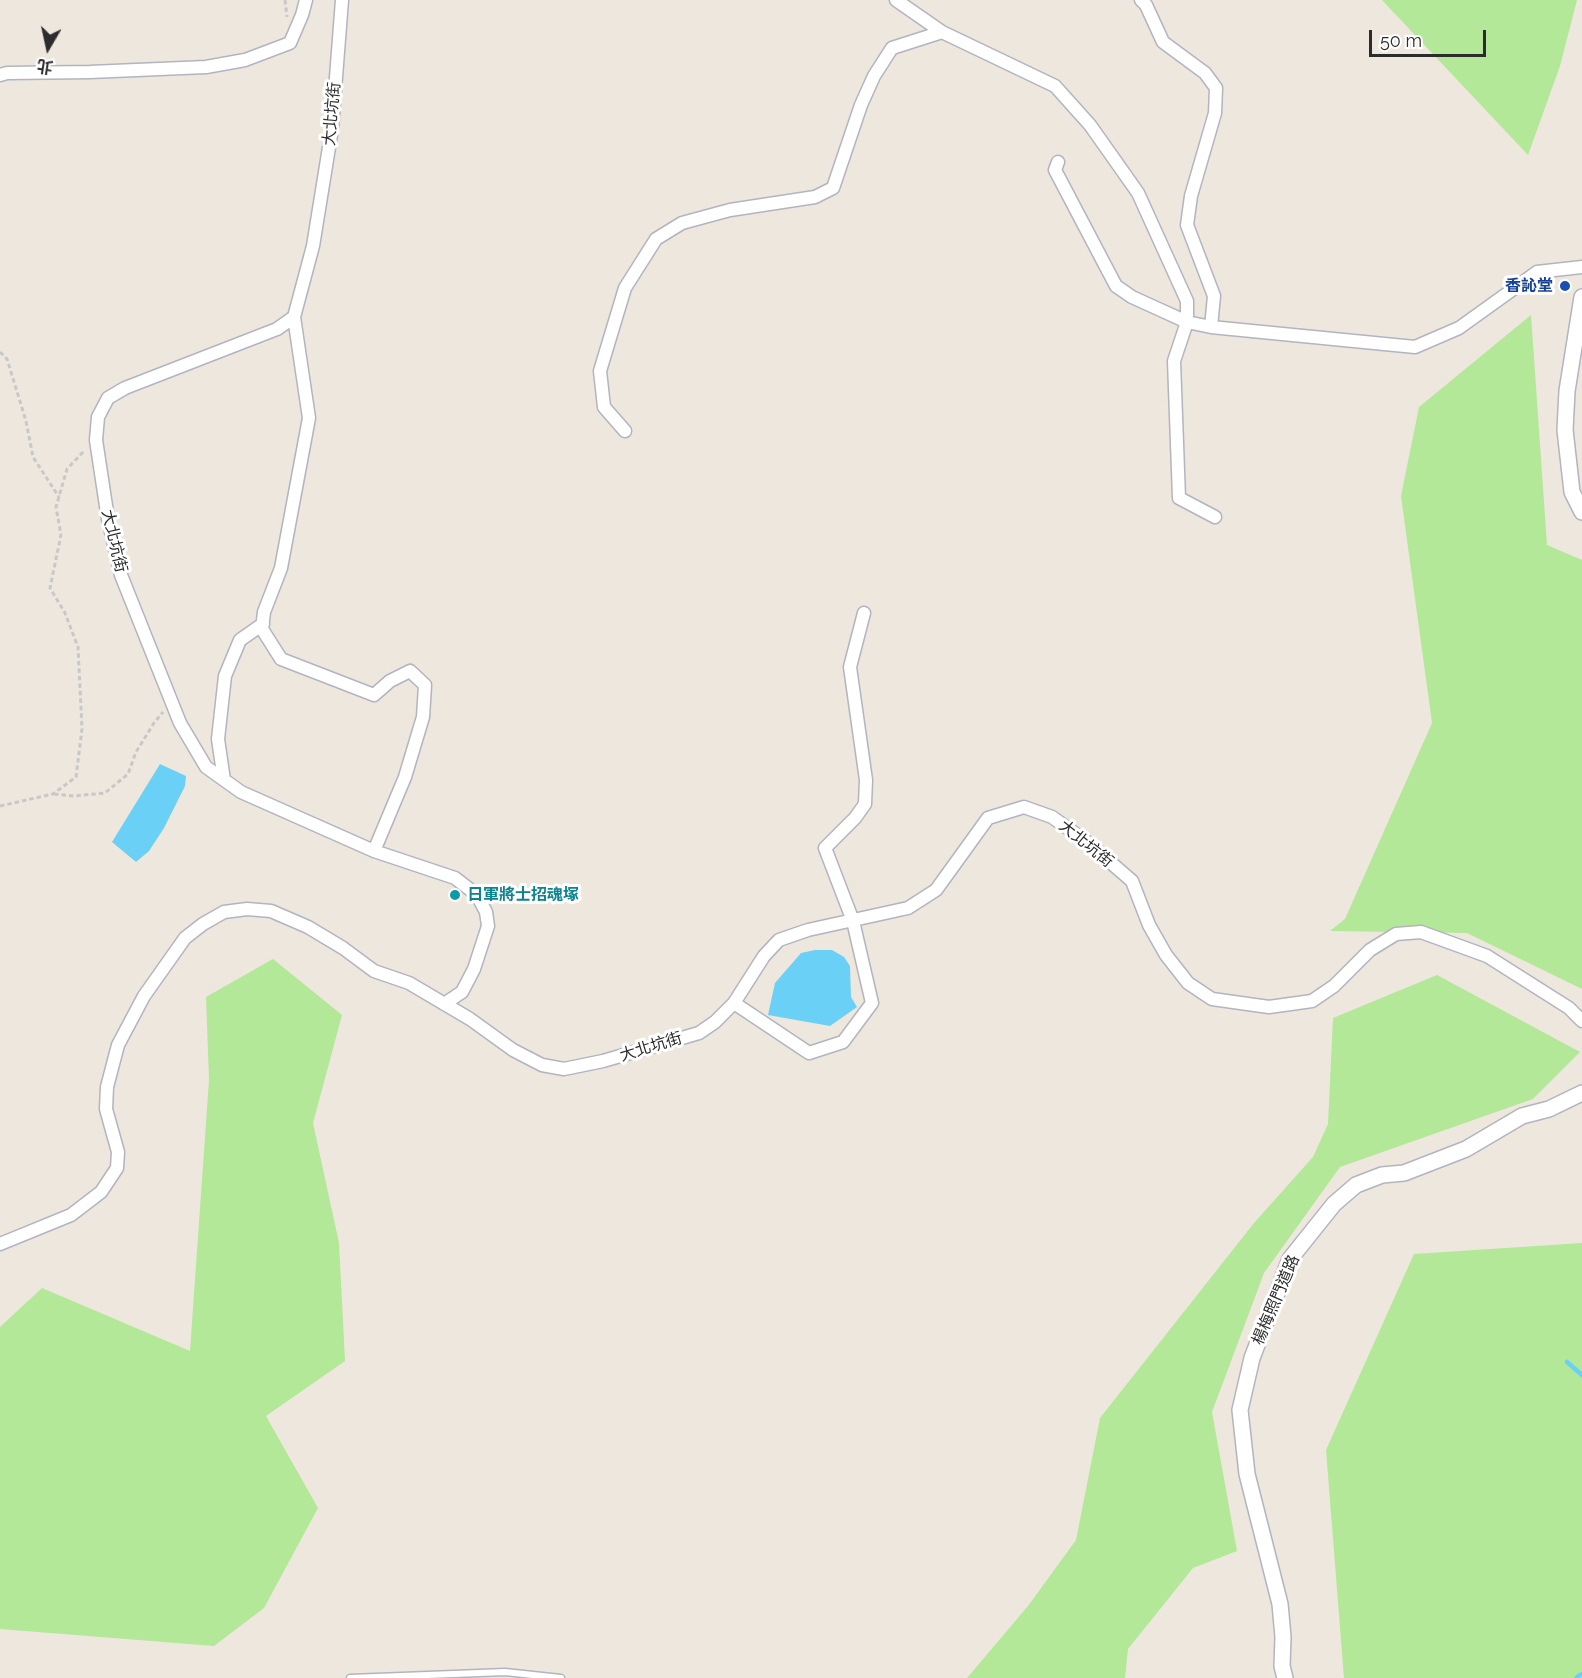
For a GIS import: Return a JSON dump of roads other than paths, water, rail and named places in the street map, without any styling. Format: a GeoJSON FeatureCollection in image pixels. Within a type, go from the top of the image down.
{"type":"FeatureCollection","features":[{"type":"Feature","properties":{"kind":"street"},"geometry":{"type":"LineString","coordinates":[[0,75],[206,67],[245,60],[290,43],[306,0]]}},
{"type":"Feature","properties":{"kind":"street","name":"大北坑街"},"geometry":{"type":"LineString","coordinates":[[342,0],[332,129],[313,246],[294,317],[277,329],[116,393],[108,398],[98,417],[96,440],[108,519],[122,575],[180,723],[206,767],[241,792],[374,851],[455,878],[477,895],[486,912],[488,926],[474,969],[462,992],[444,1004]]}},
{"type":"Feature","properties":{"kind":"street"},"geometry":{"type":"LineString","coordinates":[[896,0],[942,32],[1055,86],[1090,125],[1138,193],[1187,301],[1187,322],[1174,361],[1179,498],[1215,517]]}},
{"type":"Feature","properties":{"kind":"street"},"geometry":{"type":"LineString","coordinates":[[1141,0],[1146,5],[1164,42],[1205,73],[1216,88],[1215,113],[1191,196],[1187,225],[1214,296],[1211,327]]}},
{"type":"Feature","properties":{"kind":"street"},"geometry":{"type":"LineString","coordinates":[[625,431],[604,407],[600,371],[624,288],[656,240],[682,223],[730,210],[814,198],[833,188],[861,105],[874,76],[892,48],[942,32]]}},
{"type":"Feature","properties":{"kind":"street"},"geometry":{"type":"LineString","coordinates":[[1058,162],[1055,170],[1116,286],[1132,297],[1187,322],[1211,327],[1415,347],[1459,328],[1537,272],[1582,267]]}},
{"type":"Feature","properties":{"kind":"street"},"geometry":{"type":"LineString","coordinates":[[1582,297],[1567,391],[1565,430],[1572,492],[1582,512]]}},
{"type":"Feature","properties":{"kind":"street"},"geometry":{"type":"LineString","coordinates":[[294,317],[309,418],[281,568],[264,612],[262,629],[281,659],[374,695],[390,681],[410,672],[425,685],[423,717],[405,777],[374,851]]}},
{"type":"Feature","properties":{"kind":"street"},"geometry":{"type":"LineString","coordinates":[[734,1003],[808,1053],[843,1042],[872,1003],[853,921],[825,848],[855,818],[865,804],[866,780],[850,667],[864,613]]}},
{"type":"Feature","properties":{"kind":"street"},"geometry":{"type":"LineString","coordinates":[[224,780],[218,740],[225,676],[240,640],[262,624]]}},
{"type":"Feature","properties":{"kind":"street","name":"大北坑街"},"geometry":{"type":"LineString","coordinates":[[0,1244],[71,1215],[101,1192],[117,1168],[118,1152],[106,1110],[107,1087],[118,1045],[144,996],[185,938],[224,912],[247,909],[271,911],[308,927],[343,948],[374,971],[409,983],[470,1019],[513,1050],[542,1065],[564,1069],[603,1061],[699,1033],[715,1022],[734,1003],[764,956],[779,940],[808,930],[908,908],[936,890],[988,818],[1024,807],[1052,817],[1087,842],[1131,881],[1149,925],[1166,955],[1188,983],[1212,999],[1269,1007],[1312,1001],[1334,986],[1370,950],[1396,934],[1421,932],[1487,956],[1569,1008],[1582,1021]]}},
{"type":"Feature","properties":{"kind":"street","name":"楊梅照門道路"},"geometry":{"type":"LineString","coordinates":[[1285,1678],[1282,1666],[1283,1637],[1280,1605],[1247,1474],[1240,1410],[1252,1358],[1290,1259],[1334,1204],[1356,1185],[1382,1175],[1404,1173],[1466,1149],[1522,1116],[1549,1109],[1582,1093]]}},
{"type":"Feature","properties":{"kind":"lane"},"geometry":{"type":"LineString","coordinates":[[350,1678],[505,1672],[561,1678]]}},
{"type":"Feature","properties":{"kind":"water"},"geometry":{"type":"Polygon","coordinates":[[[160,764],[186,776],[185,786],[164,828],[149,851],[136,862],[112,842],[160,764]]]}},
{"type":"Feature","properties":{"kind":"water"},"geometry":{"type":"Polygon","coordinates":[[[832,950],[844,957],[850,966],[851,997],[857,1007],[830,1026],[768,1015],[775,983],[801,953],[832,950]]]}},
{"type":"Feature","properties":{"kind":"waterway"},"geometry":{"type":"LineString","coordinates":[[1567,1362],[1582,1375]]}},
{"type":"Feature","properties":{"kind":"waterway"},"geometry":{"type":"LineString","coordinates":[[1577,1677],[1582,1674]]}},
{"type":"Feature","properties":{"kind":"place","name":"香訫堂"},"geometry":{"type":"Point","coordinates":[1565,286]}},
{"type":"Feature","properties":{"kind":"place","name":"日軍將士招魂塚"},"geometry":{"type":"Point","coordinates":[455,895]}}]}
